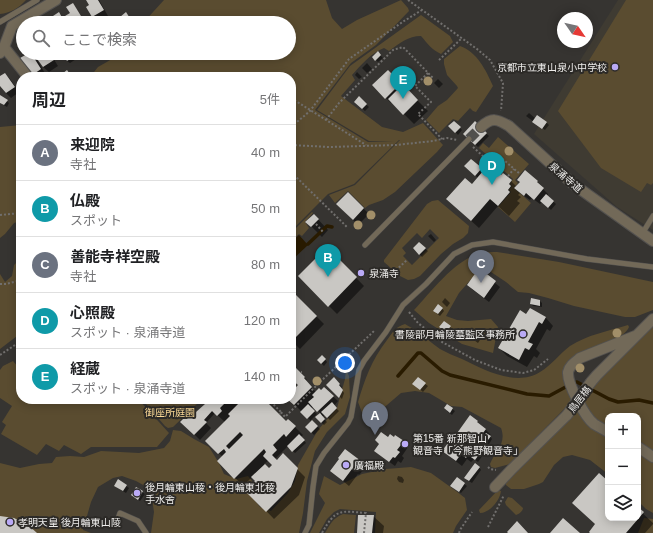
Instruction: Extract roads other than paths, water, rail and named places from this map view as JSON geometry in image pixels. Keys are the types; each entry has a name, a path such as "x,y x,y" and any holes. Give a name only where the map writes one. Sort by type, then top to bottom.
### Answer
{"street":[{"path":"29,16 56,0"},
{"path":"16,24 12,26 2,50 23,72"},
{"name":"泉涌寺道","path":"481,127 489,120 499,120 509,126 573,184 653,241"},
{"name":"鳥居𣘺","path":"495,487 510,470 567,415 597,375 653,319"},
{"path":"605,430 593,423 582,408 573,391 569,371 572,364 580,358 636,336"},
{"path":"641,449 653,457"}],"lane":[{"path":"0,22 37,0"},
{"path":"365,245 467,142"},
{"path":"642,234 653,216"},
{"path":"305,533 309,525 316,466 324,452 348,423 351,417 359,370 403,305 426,284 454,254 472,245 493,242 587,259 653,267"},
{"path":"119,516 120,513 138,521 146,533"}],"waterway":[{"path":"308,244 327,226 332,227"},
{"path":"398,376 418,353 421,353 442,371 450,375 527,394 549,396 577,382 609,399 618,402 639,400 653,403"}],"tunnel":[{"path":"469,139 481,127"}],"place":[{"name":"京都市立東山泉小中学校","path":"615,67"},
{"name":"経蔵","path":"403,99"},
{"name":"心照殿","path":"492,185"},
{"name":"泉涌寺","path":"361,273"},
{"name":"仏殿","path":"328,277"},
{"name":"善能寺祥空殿","path":"481,283"},
{"name":"書陵部月輪陵墓監区事務所","path":"523,334"},
{"name":"来迎院","path":"375,435"},
{"name":"第15番 新那智山 観音寺「今熊野観音寺」","path":"405,444"},
{"name":"廣福殿","path":"346,465"},
{"name":"後月輪東山稜・後月輪東北稜 手水舎","path":"137,493"},
{"name":"孝明天皇 後月輪東山陵","path":"10,522"}],"park label":[{"name":"御座所庭園","path":"170,412"}]}
